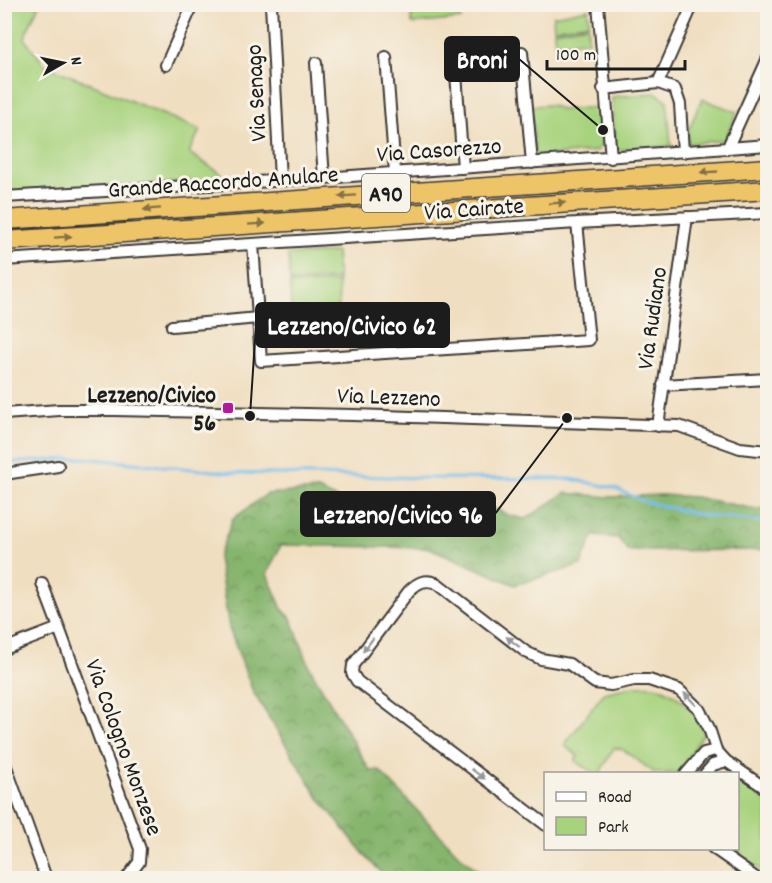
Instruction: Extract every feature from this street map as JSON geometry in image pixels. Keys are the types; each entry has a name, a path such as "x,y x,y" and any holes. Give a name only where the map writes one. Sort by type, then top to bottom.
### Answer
{"highway":[{"name":"Grande Raccordo Anulare","path":"4,220 768,168"},
{"name":"Grande Raccordo Anulare","path":"4,241 768,190"}],"street":[{"path":"166,65 193,4"},
{"name":"Via Senago","path":"271,4 280,180"},
{"path":"598,4 603,88 611,158"},
{"path":"658,83 693,4"},
{"path":"522,52 532,163"},
{"path":"386,57 395,172"},
{"path":"727,149 768,58"},
{"path":"455,60 463,168"},
{"path":"316,63 324,178"},
{"path":"603,88 658,83 671,87 678,94 683,152"},
{"name":"Via Casorezzo","path":"4,197 324,178 768,145"},
{"name":"Via Cairate","path":"4,260 768,213"},
{"name":"Via Rudiano","path":"658,426 687,217"},
{"path":"252,244 261,361 589,340 577,223"},
{"path":"172,326 258,318"},
{"path":"663,385 768,379"},
{"name":"Via Lezzeno","path":"4,414 114,410 658,426 689,428 741,448 768,451"},
{"path":"4,474 58,466"},
{"path":"544,823 353,676 353,664 409,591 420,583 431,581 438,584 526,652 541,659 569,664 593,682 611,684 649,680 680,690 699,709 709,728 716,750 726,761 768,790"},
{"name":"Via Cologno Monzese","path":"42,583 140,847 140,860 127,879"},
{"path":"4,649 58,628"},
{"path":"688,772 704,753 716,750"},
{"path":"4,761 46,879"},
{"path":"707,772 713,765 726,761"},
{"path":"714,850 756,879"}],"green space":[{"path":"5,5 39,5 25,40 45,65 200,130 189,153 231,180 5,192"},
{"path":"410,5 460,5 461,19 412,24"},
{"path":"588,9 589,23 554,29 553,16"},
{"path":"588,25 588,41 555,43 554,31"},
{"path":"656,93 667,100 671,146 616,150 612,97"},
{"path":"702,99 737,112 724,140 688,144 688,131"},
{"path":"551,105 562,110 598,107 602,143 597,151 535,157 531,106"},
{"path":"336,252 338,279 290,282 288,255"},
{"path":"338,282 339,308 291,310 290,284"},
{"path":"318,490 352,506 407,506 454,501 486,505 508,515 526,519 565,493 609,497 662,495 695,497 755,509 767,508 767,550 628,551 618,538 593,536 581,565 515,585 430,548 281,545 267,574 282,609 291,618 310,668 370,771 379,770 459,855 487,878 387,878 367,858 319,798 253,692 229,628 218,557 233,519 267,494"},
{"path":"634,686 654,686 670,692 685,703 697,718 704,733 680,772 654,772 622,749 614,748 601,772 592,772 575,761 578,756 564,745 604,693"},
{"path":"739,782 767,802 767,874 733,850 739,850"}],"waterway":[{"path":"4,463 83,458 233,473 571,479 614,488 646,502 700,515 768,522"}],"place":[{"name":"Broni","path":"603,130"},
{"name":"Lezzeno/Civico 56","path":"228,408"},
{"name":"Lezzeno/Civico 62","path":"250,416"},
{"name":"Lezzeno/Civico 96","path":"567,418"}]}
